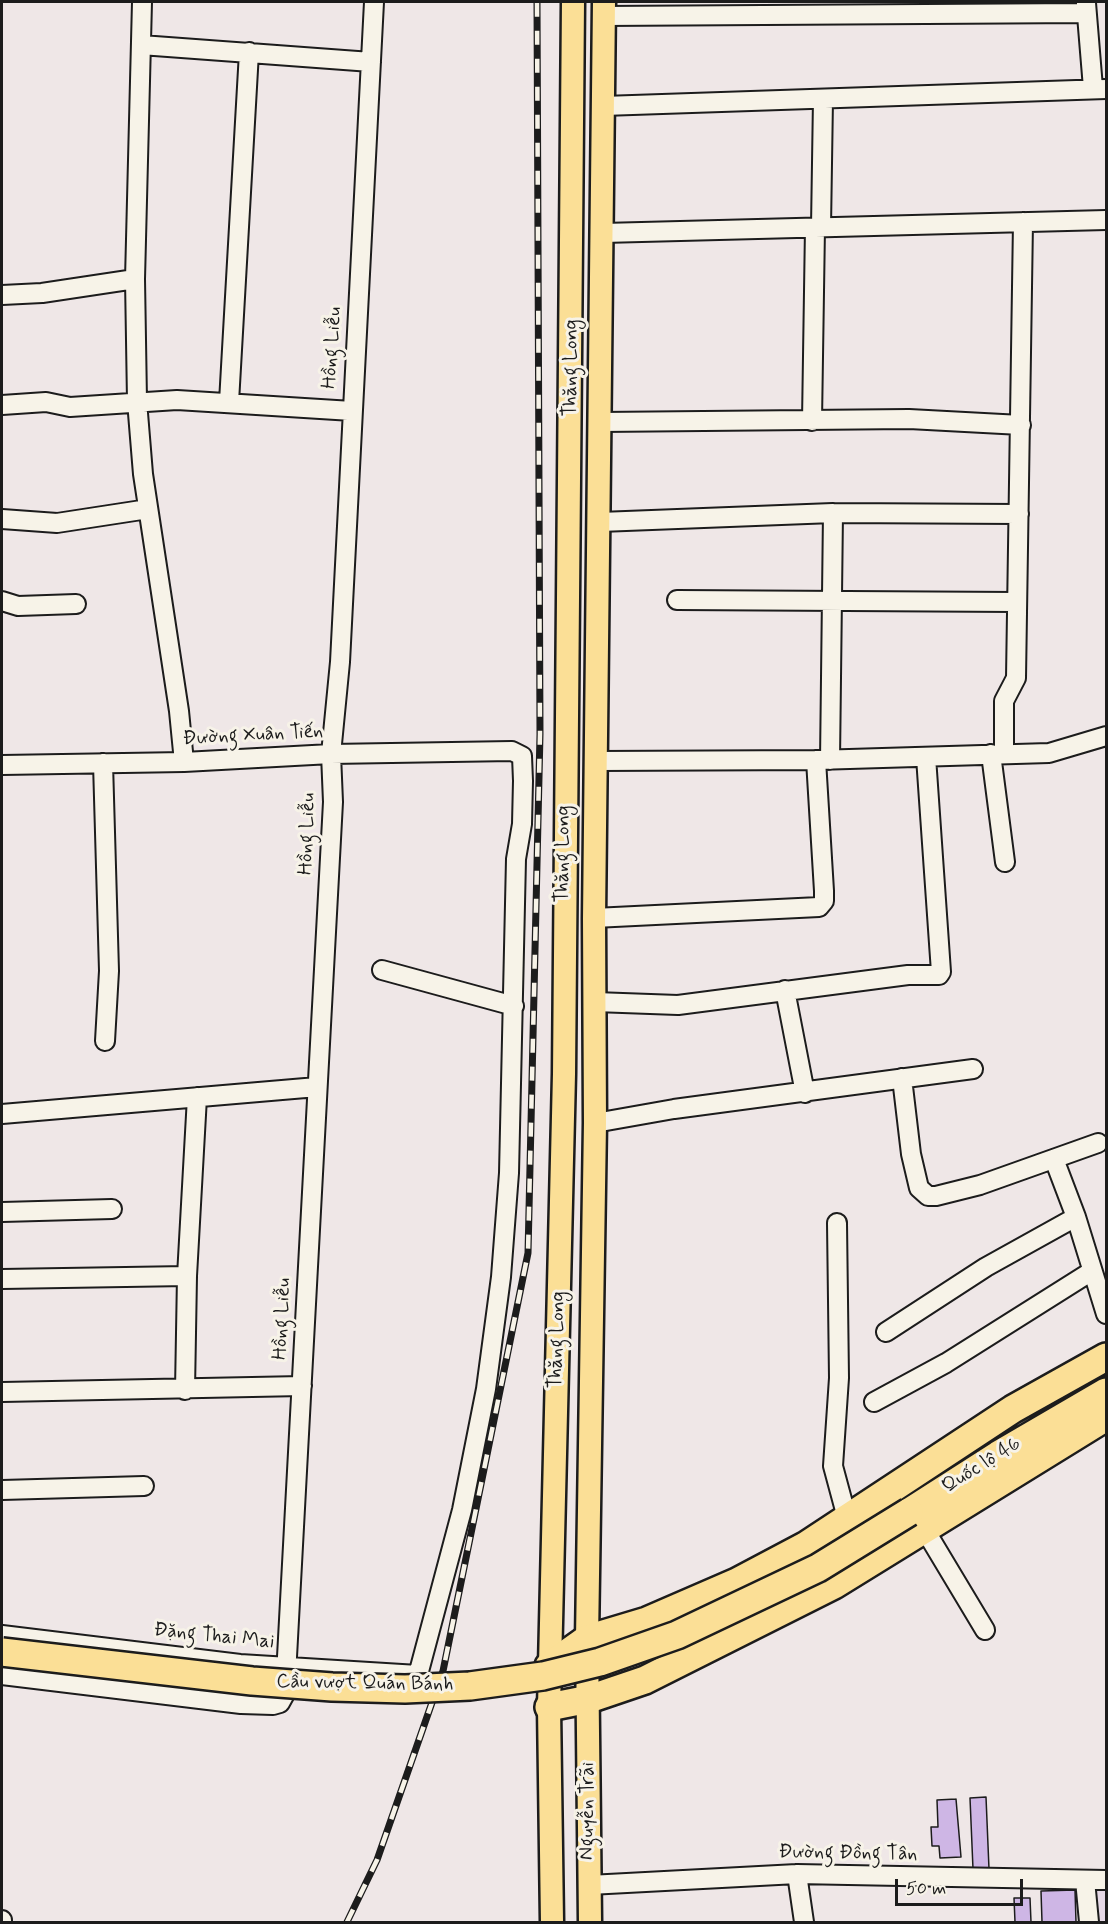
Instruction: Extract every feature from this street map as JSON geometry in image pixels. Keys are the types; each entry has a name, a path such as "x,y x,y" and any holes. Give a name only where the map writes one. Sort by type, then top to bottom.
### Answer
{"highway":[{"path":"549,1666 587,1639 647,1621 737,1582 805,1546 1013,1409 1107,1357"},
{"name":"Quốc lộ 46","path":"917,1521 1055,1420 1107,1385"},
{"name":"Quốc lộ 46","path":"1055,1420 1107,1392"},
{"path":"549,1707 589,1699 645,1680 834,1585 917,1521 1107,1417"},
{"name":"Cầu vượt Quán Bánh","path":"2,1652 252,1681 332,1687 405,1689 471,1686 543,1676 600,1662 677,1635 917,1521"}],"main road":[{"name":"Thăng Long","path":"549,1707 561,1242 573,2"},
{"name":"Thăng Long","path":"589,1699 587,1639 596,1123 594,918 598,761 604,9"},
{"path":"564,919 594,918"},
{"name":"Nguyễn Trãi","path":"589,1699 590,1923"},
{"name":"Nguyễn Trãi","path":"549,1707 552,1923"}],"street":[{"path":"142,2 135,279 137,400 148,509 179,711 183,762"},
{"name":"Hồng Liễu","path":"286,1668 333,802 331,754 339,662 374,2"},
{"path":"603,106 1100,89 1086,7 604,9"},
{"path":"141,45 371,62"},
{"path":"229,402 249,52"},
{"path":"813,421 823,99"},
{"path":"603,233 1107,220"},
{"path":"1005,862 997,754 1004,701 1014,687 1016,678 1023,222"},
{"path":"2,295 42,293 135,279"},
{"path":"2,405 46,402 70,407 137,400 229,402 352,411"},
{"path":"601,422 950,420 1021,425"},
{"path":"2,519 57,523 148,509"},
{"path":"600,522 833,513 1019,514"},
{"path":"594,918 813,909 819,907 824,901 823,760 833,600 833,513"},
{"path":"677,600 1016,602"},
{"path":"2,601 18,606 76,604"},
{"path":"598,761 823,760 1049,753 1107,736"},
{"path":"1074,745 1097,745 1107,749"},
{"name":"Đường Xuân Tiến","path":"2,765 183,762 331,754 518,752 523,760 522,824 516,859 514,1006"},
{"path":"595,1002 678,1005 941,972 926,757"},
{"path":"103,763 109,971 105,1041"},
{"path":"286,1668 418,1675 462,1510 493,1347 507,1214 514,1006 382,970"},
{"path":"785,990 805,1093"},
{"path":"596,1123 674,1108 805,1093 973,1069"},
{"path":"902,1078 911,1154 919,1188 927,1196 936,1196 980,1185 1098,1143"},
{"path":"2,1114 316,1087"},
{"path":"185,1389 187,1276 197,1097"},
{"path":"1054,1159 1076,1217 1107,1314"},
{"path":"2,1212 112,1209"},
{"path":"886,1332 986,1267 1076,1217"},
{"path":"837,1223 838,1378 833,1466 847,1518"},
{"path":"874,1402 946,1363 1092,1271"},
{"path":"2,1279 187,1276"},
{"path":"2,1392 302,1386"},
{"path":"2,1490 144,1486"},
{"path":"917,1521 985,1630"},
{"name":"Đặng Thai Mai","path":"2,1635 286,1668 285,1694 280,1703 273,1705 241,1704 2,1675"},
{"path":"167,1695 171,1656"},
{"path":"797,1874 804,1923"},
{"name":"Đường Đồng Tân","path":"590,1885 797,1874 1107,1880"},
{"path":"1085,1880 1089,1923"}],"shaded area":[{"path":"1085,1880 1106,1880 1106,1922 1090,1922"}],"building":[{"path":"986,1797 989,1869 973,1869 970,1798"},
{"path":"956,1799 961,1857 940,1858 939,1846 932,1846 931,1827 938,1827 937,1800"},
{"path":"1075,1890 1076,1922 1042,1922 1041,1891"},
{"path":"1014,1898 1030,1898 1031,1922 1015,1922"}],"railway":[{"path":"347,1922 377,1860 443,1671 528,1253 540,734 537,2"}]}
